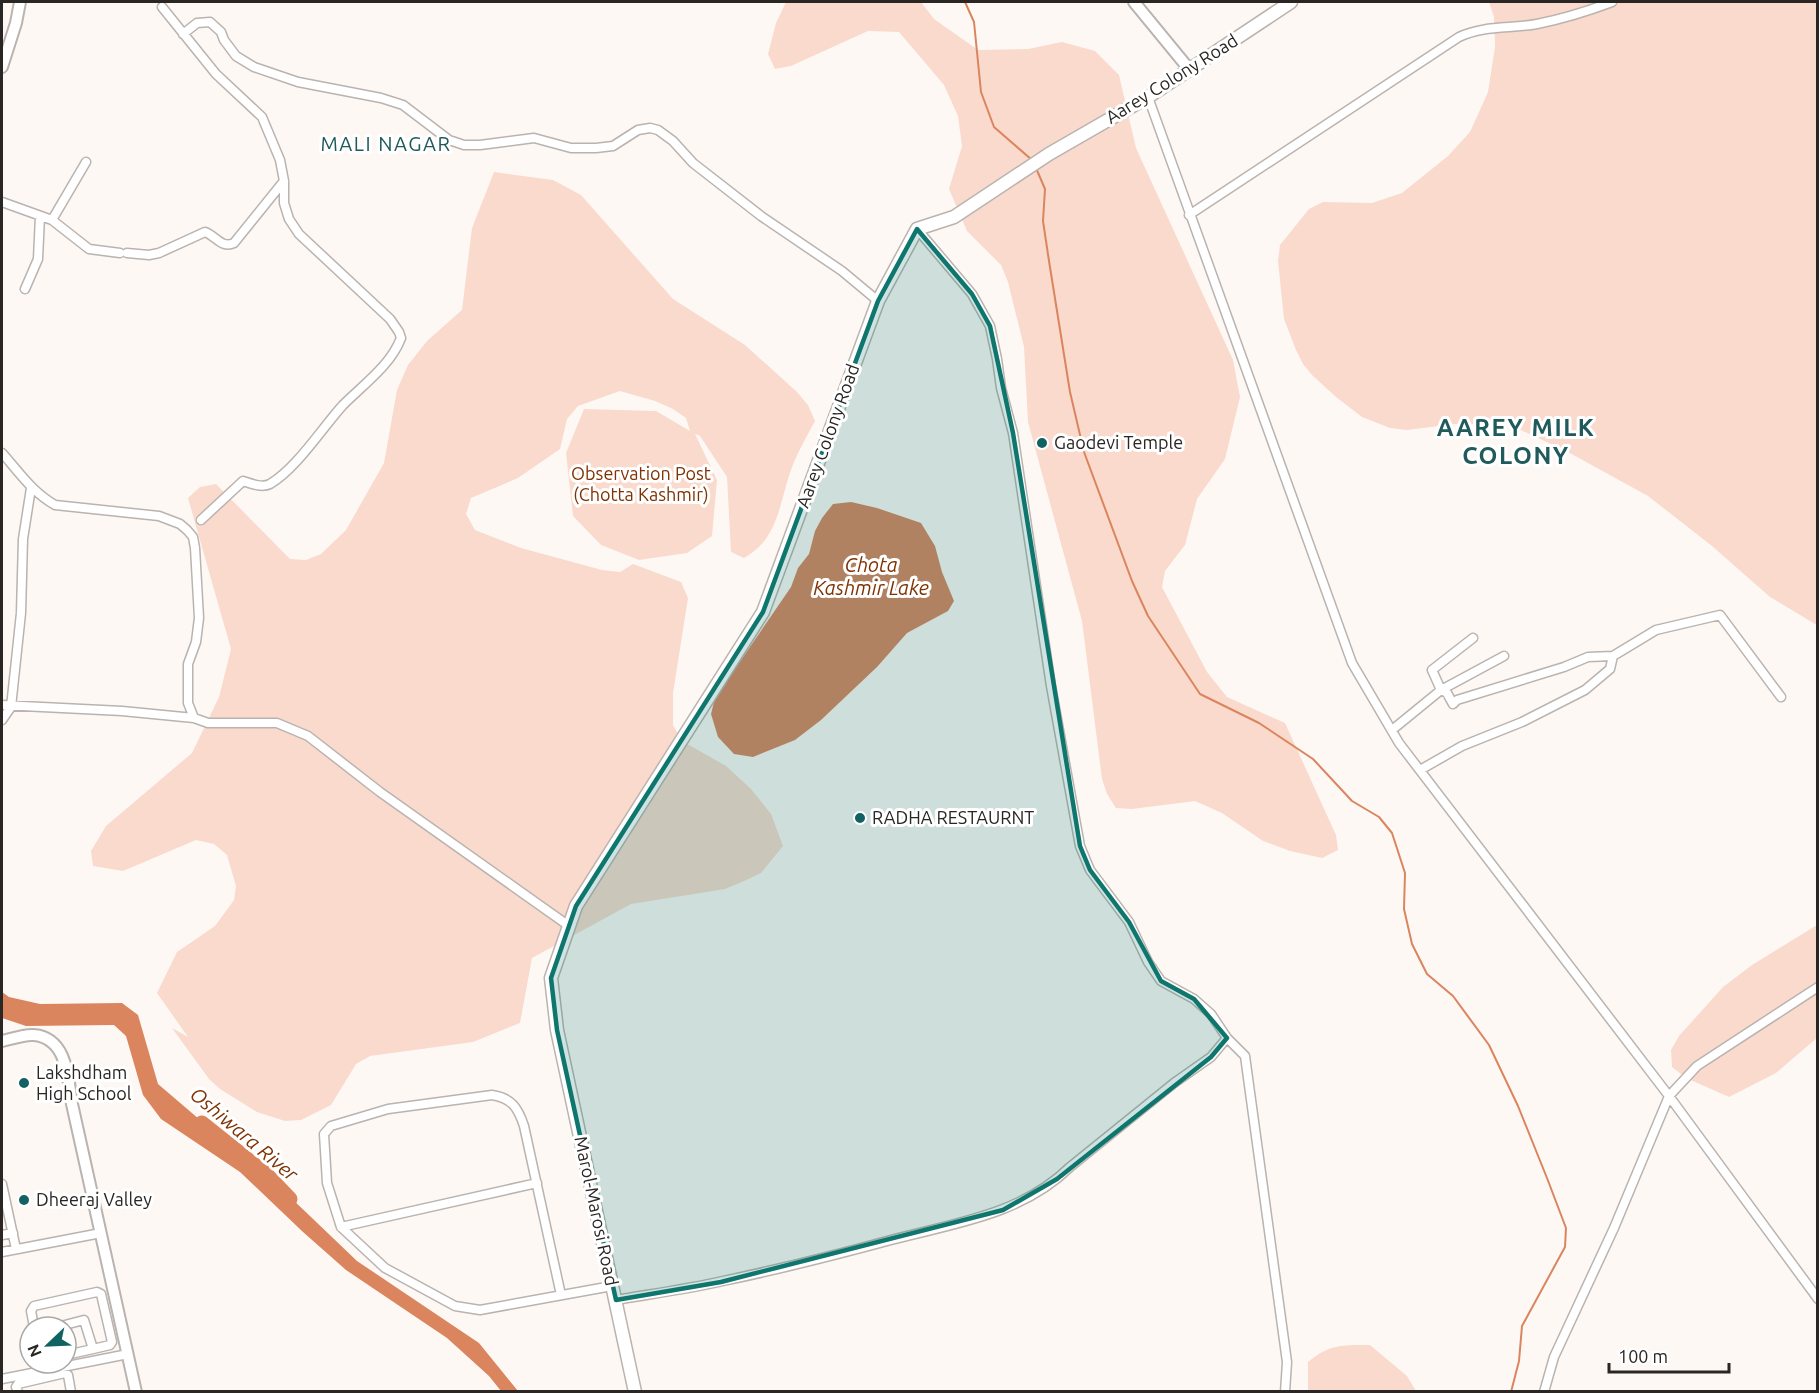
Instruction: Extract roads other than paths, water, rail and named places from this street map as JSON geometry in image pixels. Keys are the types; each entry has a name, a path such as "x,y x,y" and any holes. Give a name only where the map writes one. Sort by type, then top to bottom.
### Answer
{"main road":[{"name":"Aarey Colony Road","path":"558,1030 551,978 576,906 763,612 878,301 917,229 954,217 1049,154 1148,97 1291,2"},
{"name":"Marol-Marosi Road","path":"558,1030 635,1392"}],"street":[{"path":"2,67 20,2"},
{"path":"1134,2 1189,69"},
{"path":"1190,215 1459,37 1476,30 1535,24 1566,17 1612,2"},
{"path":"162,7 216,74 262,117 280,160 284,181 284,203 289,219 299,234 390,319 401,338 390,358 343,406 285,472 268,485 257,486 243,481 201,520"},
{"path":"183,34 197,24 210,22 221,32 236,56 254,67 298,82 381,98 403,105 441,136 464,145 534,138 572,148 596,148 613,146 638,130 650,128 658,130 673,141 693,163 761,216 842,271 878,301"},
{"path":"1148,97 1352,663 1392,730 1420,770 1669,1096 1818,1299"},
{"path":"52,220 86,162"},
{"path":"2,202 52,220 90,249 148,255 159,253 205,232 224,245 234,243 284,181"},
{"path":"25,289 38,259 40,216"},
{"path":"917,229 972,294 990,326 1001,388 1013,433 1051,686 1080,846 1090,870 1129,922 1148,962 1161,981 1194,999 1210,1014 1227,1038 1245,1056 1287,1362 1285,1392"},
{"path":"2,453 40,497 55,505 159,516 180,524 193,537 199,618 196,642 188,664 188,703 194,718"},
{"path":"2,720 11,707 21,613 23,539 31,488"},
{"path":"1473,638 1432,670 1441,690 1447,693 1453,704 1457,700 1564,667 1588,657 1613,656 1656,630 1720,615 1781,697"},
{"path":"1392,730 1441,690 1504,656"},
{"path":"1420,770 1462,746 1522,722 1585,690 1610,669 1613,656"},
{"path":"2,705 122,711 194,718 208,723 277,723 308,736 380,792 569,926"},
{"path":"1544,1392 1554,1357 1614,1228 1669,1096 1697,1066 1818,987"},
{"path":"2,1041 34,1035 47,1039 57,1047 66,1063 72,1104 136,1392"},
{"path":"615,1300 721,1282 786,1267 961,1224 1003,1210 1024,1201 1057,1179 1165,1090 1211,1057 1227,1038"},
{"path":"561,1295 520,1112 504,1097 492,1095 388,1109 331,1126 324,1134 327,1183 341,1227 385,1268 455,1306 480,1310 612,1286"},
{"path":"2,1184 16,1249"},
{"path":"341,1227 537,1184"},
{"path":"2,1235 13,1233"},
{"path":"2,1252 101,1233"},
{"path":"32,1315 34,1306 97,1292 100,1294 112,1342 110,1345 78,1352"},
{"path":"78,1321 84,1320 93,1349"},
{"path":"108,1323 121,1321"},
{"path":"2,1379 128,1354"},
{"path":"18,1392 16,1387 18,1384 65,1373 68,1375 69,1391"}],"water":[{"name":"Chota Kashmir Lake","path":"851,502 921,523 935,546 942,572 954,601 948,611 907,633 877,667 821,720 795,740 753,757 734,754 718,737 711,714 715,698 791,587 798,568 809,554 815,531 822,518 833,504"},
{"path":"2,992 9,997 40,1004 122,1003 138,1015 158,1084 289,1196 357,1261 479,1343 518,1391 501,1391 489,1376 447,1338 346,1270 240,1172 161,1119 143,1095 126,1036 114,1025 26,1026 2,1018"}],"waterway":[{"path":"965,2 974,22 981,92 994,127 1032,160"},
{"path":"1036,168 1045,189 1043,221 1070,392 1084,452 1132,581 1148,616 1200,694 1259,723 1313,759 1352,801 1379,817 1392,833 1405,873 1404,909 1412,944 1427,974 1453,996 1489,1045 1518,1106 1547,1178 1566,1228 1565,1247 1522,1326 1519,1361 1511,1392"},
{"name":"Oshiwara River","path":"202,1123 266,1174 290,1199"}],"place":[{"name":"Gaodevi Temple","path":"1042,443"},
{"name":"RADHA RESTAURNT","path":"860,818"},
{"name":"Lakshdham High School","path":"24,1083"},
{"name":"Dheeraj Valley","path":"24,1200"}],"district":[{"name":"MALI NAGAR","path":"386,144"},
{"name":"AAREY MILK COLONY","path":"1516,442"}],"park label":[{"name":"Observation Post (Chotta Kashmir)","path":"641,484"}]}
